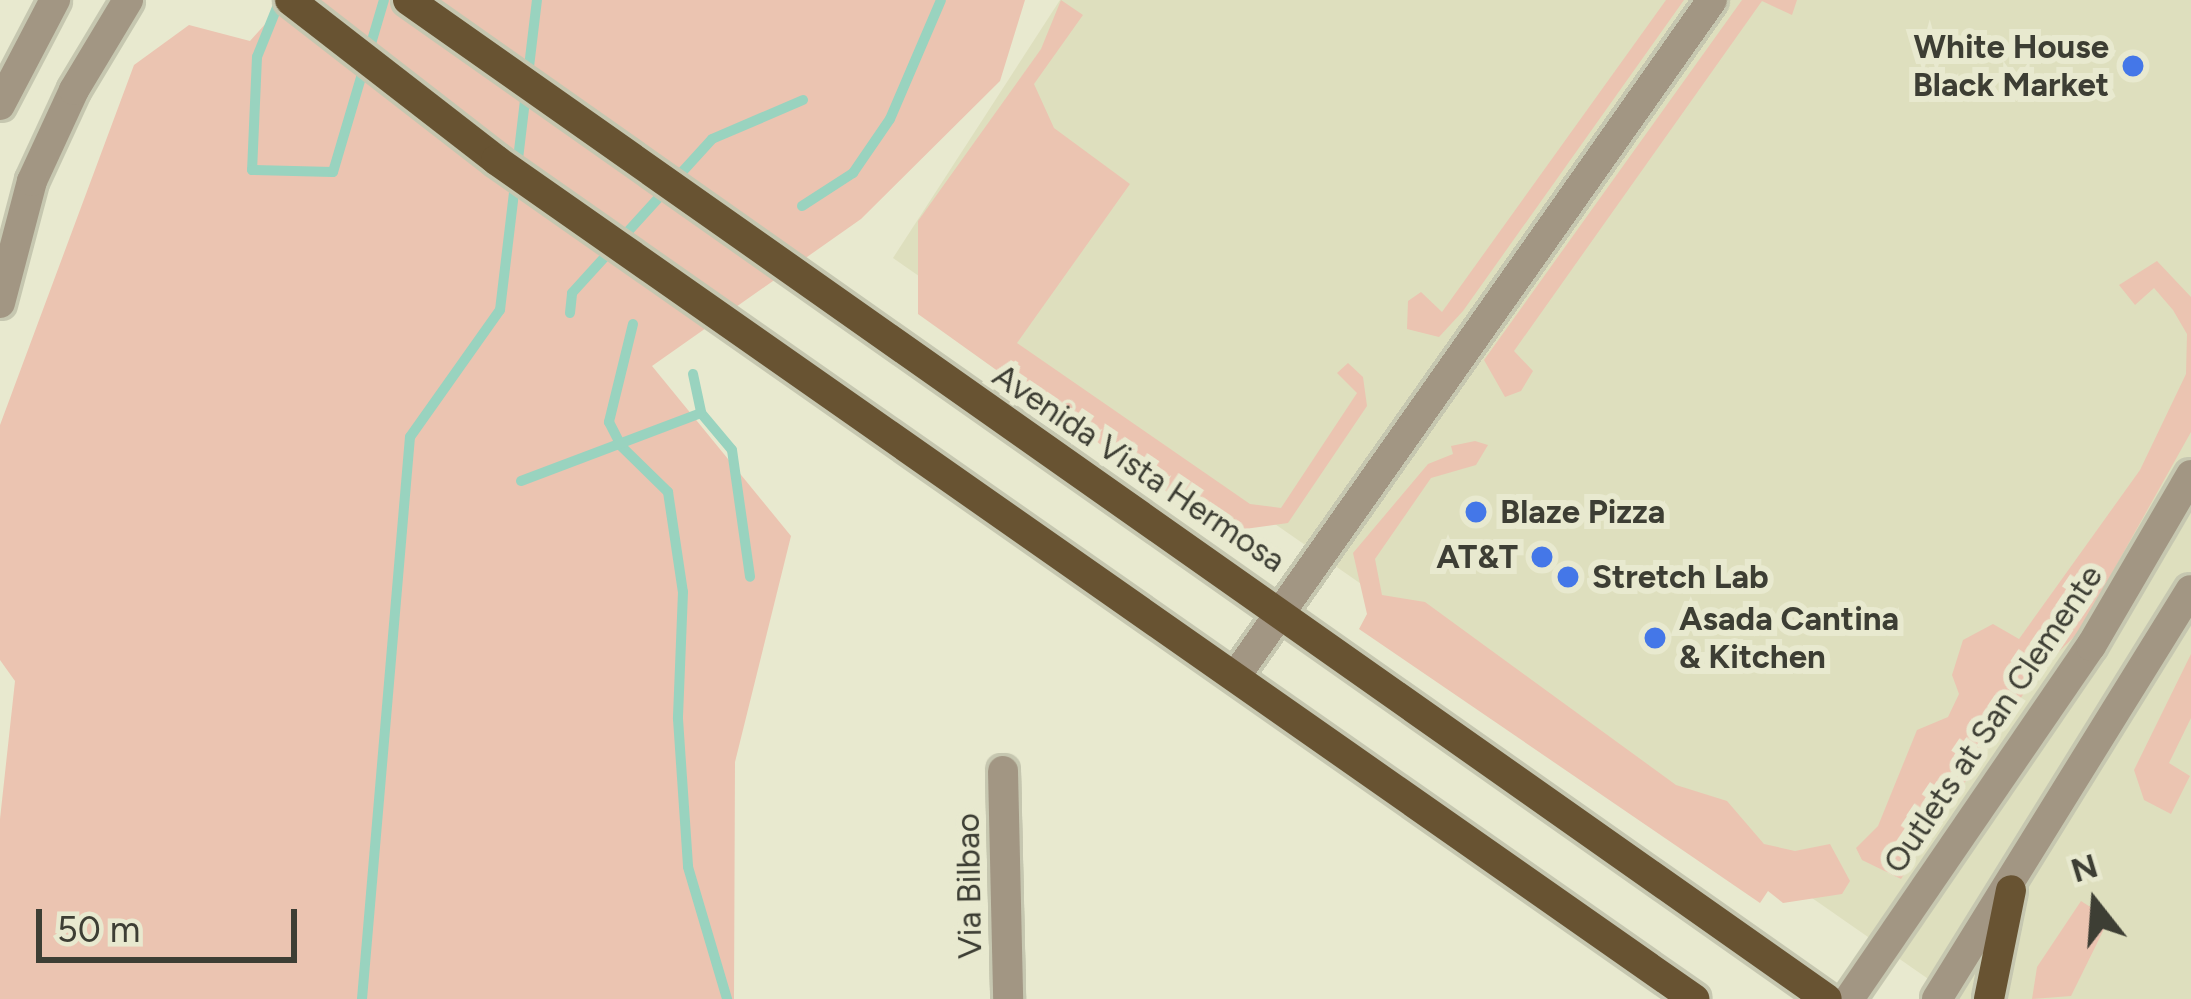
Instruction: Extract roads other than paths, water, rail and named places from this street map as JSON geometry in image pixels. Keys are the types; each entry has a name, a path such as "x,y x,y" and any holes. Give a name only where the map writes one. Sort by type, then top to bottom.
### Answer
{"main road":[{"path":"290,0 496,160 1694,999"},
{"name":"Avenida Vista Hermosa","path":"408,0 806,287 1282,609 1828,999"},
{"path":"1989,999 2012,890"}],"street":[{"path":"0,105 55,0"},
{"path":"1,290 6,237 74,90 128,0"},
{"path":"1235,677 1712,0"},
{"name":"Outlets at San Clemente","path":"1849,999 2091,646 2191,475"},
{"path":"1937,999 2012,890 2191,590"},
{"name":"Via Bilbao","path":"1003,771 1008,999"}],"waterway":[{"path":"280,0 257,57 252,170 333,172 384,0"},
{"path":"362,999 410,437 500,310 537,0"},
{"path":"802,206 853,173 890,119 941,0"},
{"path":"570,313 572,293 712,139 803,100"},
{"path":"633,324 609,422 621,446 668,492 683,592 678,719 688,867 727,999"},
{"path":"693,374 701,413 732,450 750,577"},
{"path":"521,481 701,413"}],"place":[{"name":"White House Black Market","path":"2133,66"},
{"name":"Blaze Pizza","path":"1476,512"},
{"name":"AT&T","path":"1542,557"},
{"name":"Stretch Lab","path":"1568,577"},
{"name":"Asada Cantina & Kitchen","path":"1655,638"}]}
